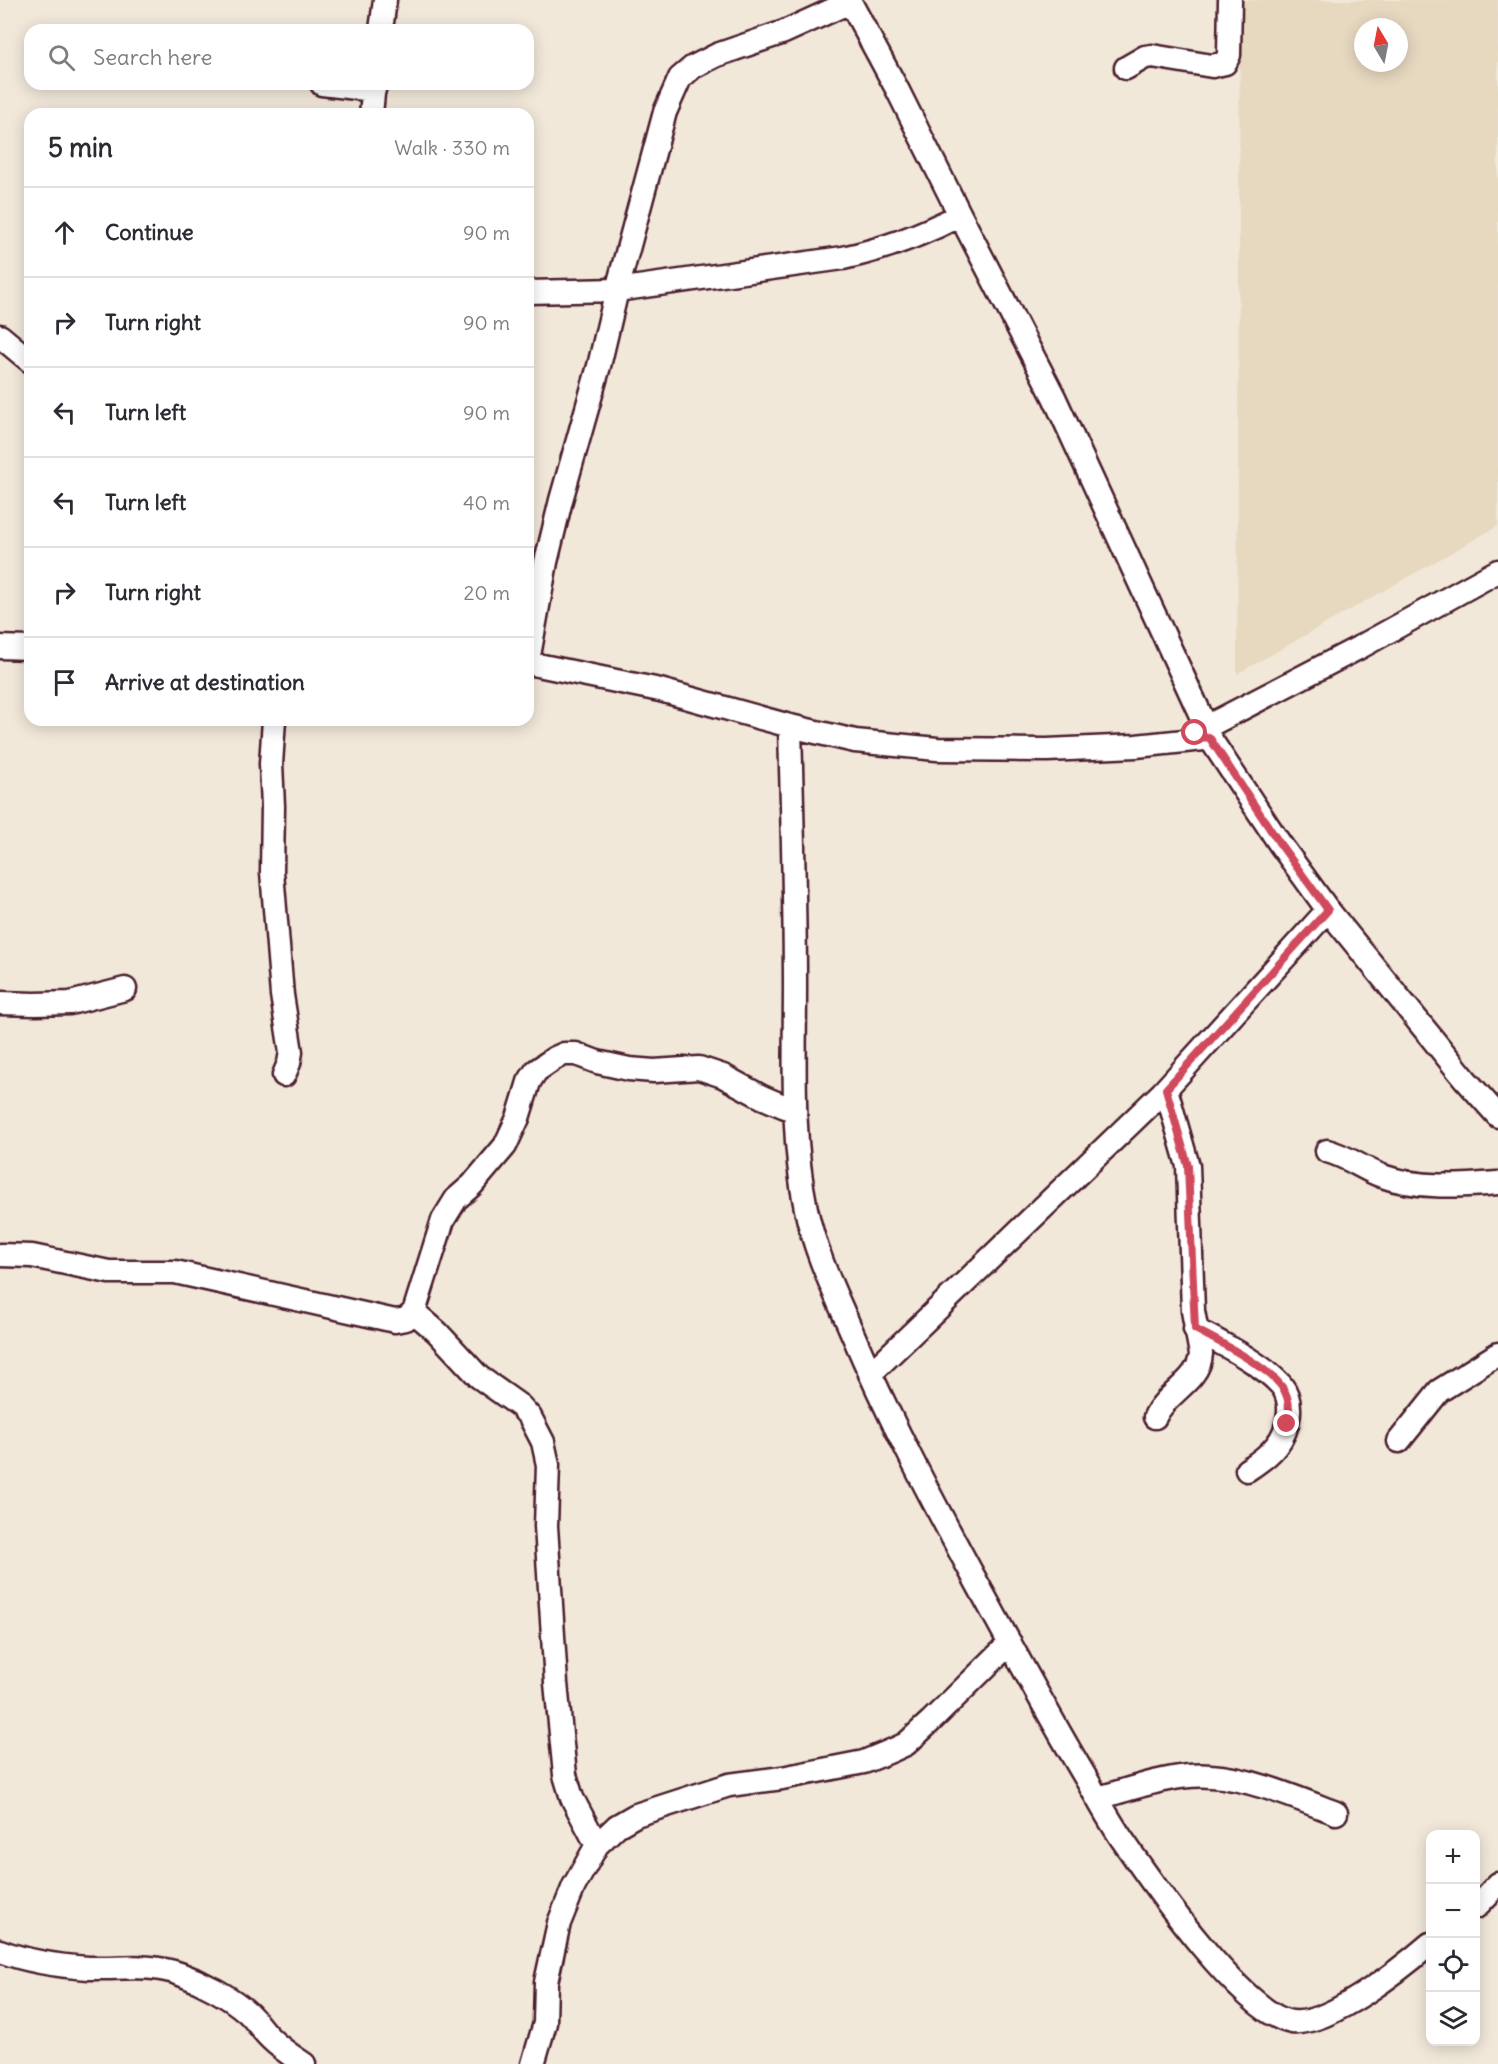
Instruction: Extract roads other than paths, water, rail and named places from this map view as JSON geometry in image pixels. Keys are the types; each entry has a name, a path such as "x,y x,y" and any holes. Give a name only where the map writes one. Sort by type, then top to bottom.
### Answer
{"street":[{"path":"382,24 385,0"},
{"path":"1126,68 1145,57 1152,56 1212,66 1225,63 1229,55 1230,0"},
{"path":"534,629 558,510 599,366 665,112 680,78 693,67 717,55 784,32 849,1 897,89 1054,397 1204,729 1262,818 1328,910 1465,1079 1498,1116"},
{"path":"372,108 374,90"},
{"path":"534,292 617,290 852,256 880,250 914,238 960,215"},
{"path":"0,336 24,356"},
{"path":"534,663 660,690 790,726 855,741 937,749 1047,750 1136,746 1204,729 1498,571"},
{"path":"0,647 24,648"},
{"path":"274,726 271,764 272,872 282,995 291,1052 284,1075"},
{"path":"790,726 795,900 795,1111 806,1210 822,1262 870,1374 930,1496 1059,1734 1122,1839 1180,1921 1246,1995 1270,2014 1291,2022 1321,2017 1368,1990 1426,1948"},
{"path":"870,1374 1166,1089 1328,910"},
{"path":"0,1003 70,1003 125,989"},
{"path":"0,1255 32,1256 109,1272 175,1272 395,1321 406,1319 414,1312 443,1220 456,1199 472,1185 505,1146 518,1118 529,1082 536,1071 555,1058 564,1054 576,1054 597,1062 629,1069 654,1071 699,1068 723,1076 762,1097 795,1111"},
{"path":"1155,1417 1160,1406 1194,1372 1201,1354 1195,1329 1188,1166 1166,1089"},
{"path":"1327,1151 1342,1155 1373,1172 1407,1182 1443,1185 1498,1183"},
{"path":"414,1312 437,1332 479,1377 520,1406 530,1417 543,1442 548,1465 547,1537 556,1683 565,1775 572,1798 597,1845"},
{"path":"1195,1329 1242,1355 1281,1386 1286,1394 1289,1415 1283,1435 1266,1458 1247,1470"},
{"path":"1400,1441 1439,1391 1498,1354"},
{"path":"533,2064 545,2023 546,1982 559,1923 574,1886 597,1845 617,1826 636,1815 729,1785 782,1778 864,1762 906,1744 1010,1643"},
{"path":"1098,1798 1182,1777 1212,1776 1243,1781 1336,1813"},
{"path":"1480,1903 1498,1884"},
{"path":"0,1951 41,1963 91,1968 142,1966 180,1974 238,2004 285,2052 304,2064"}]}
